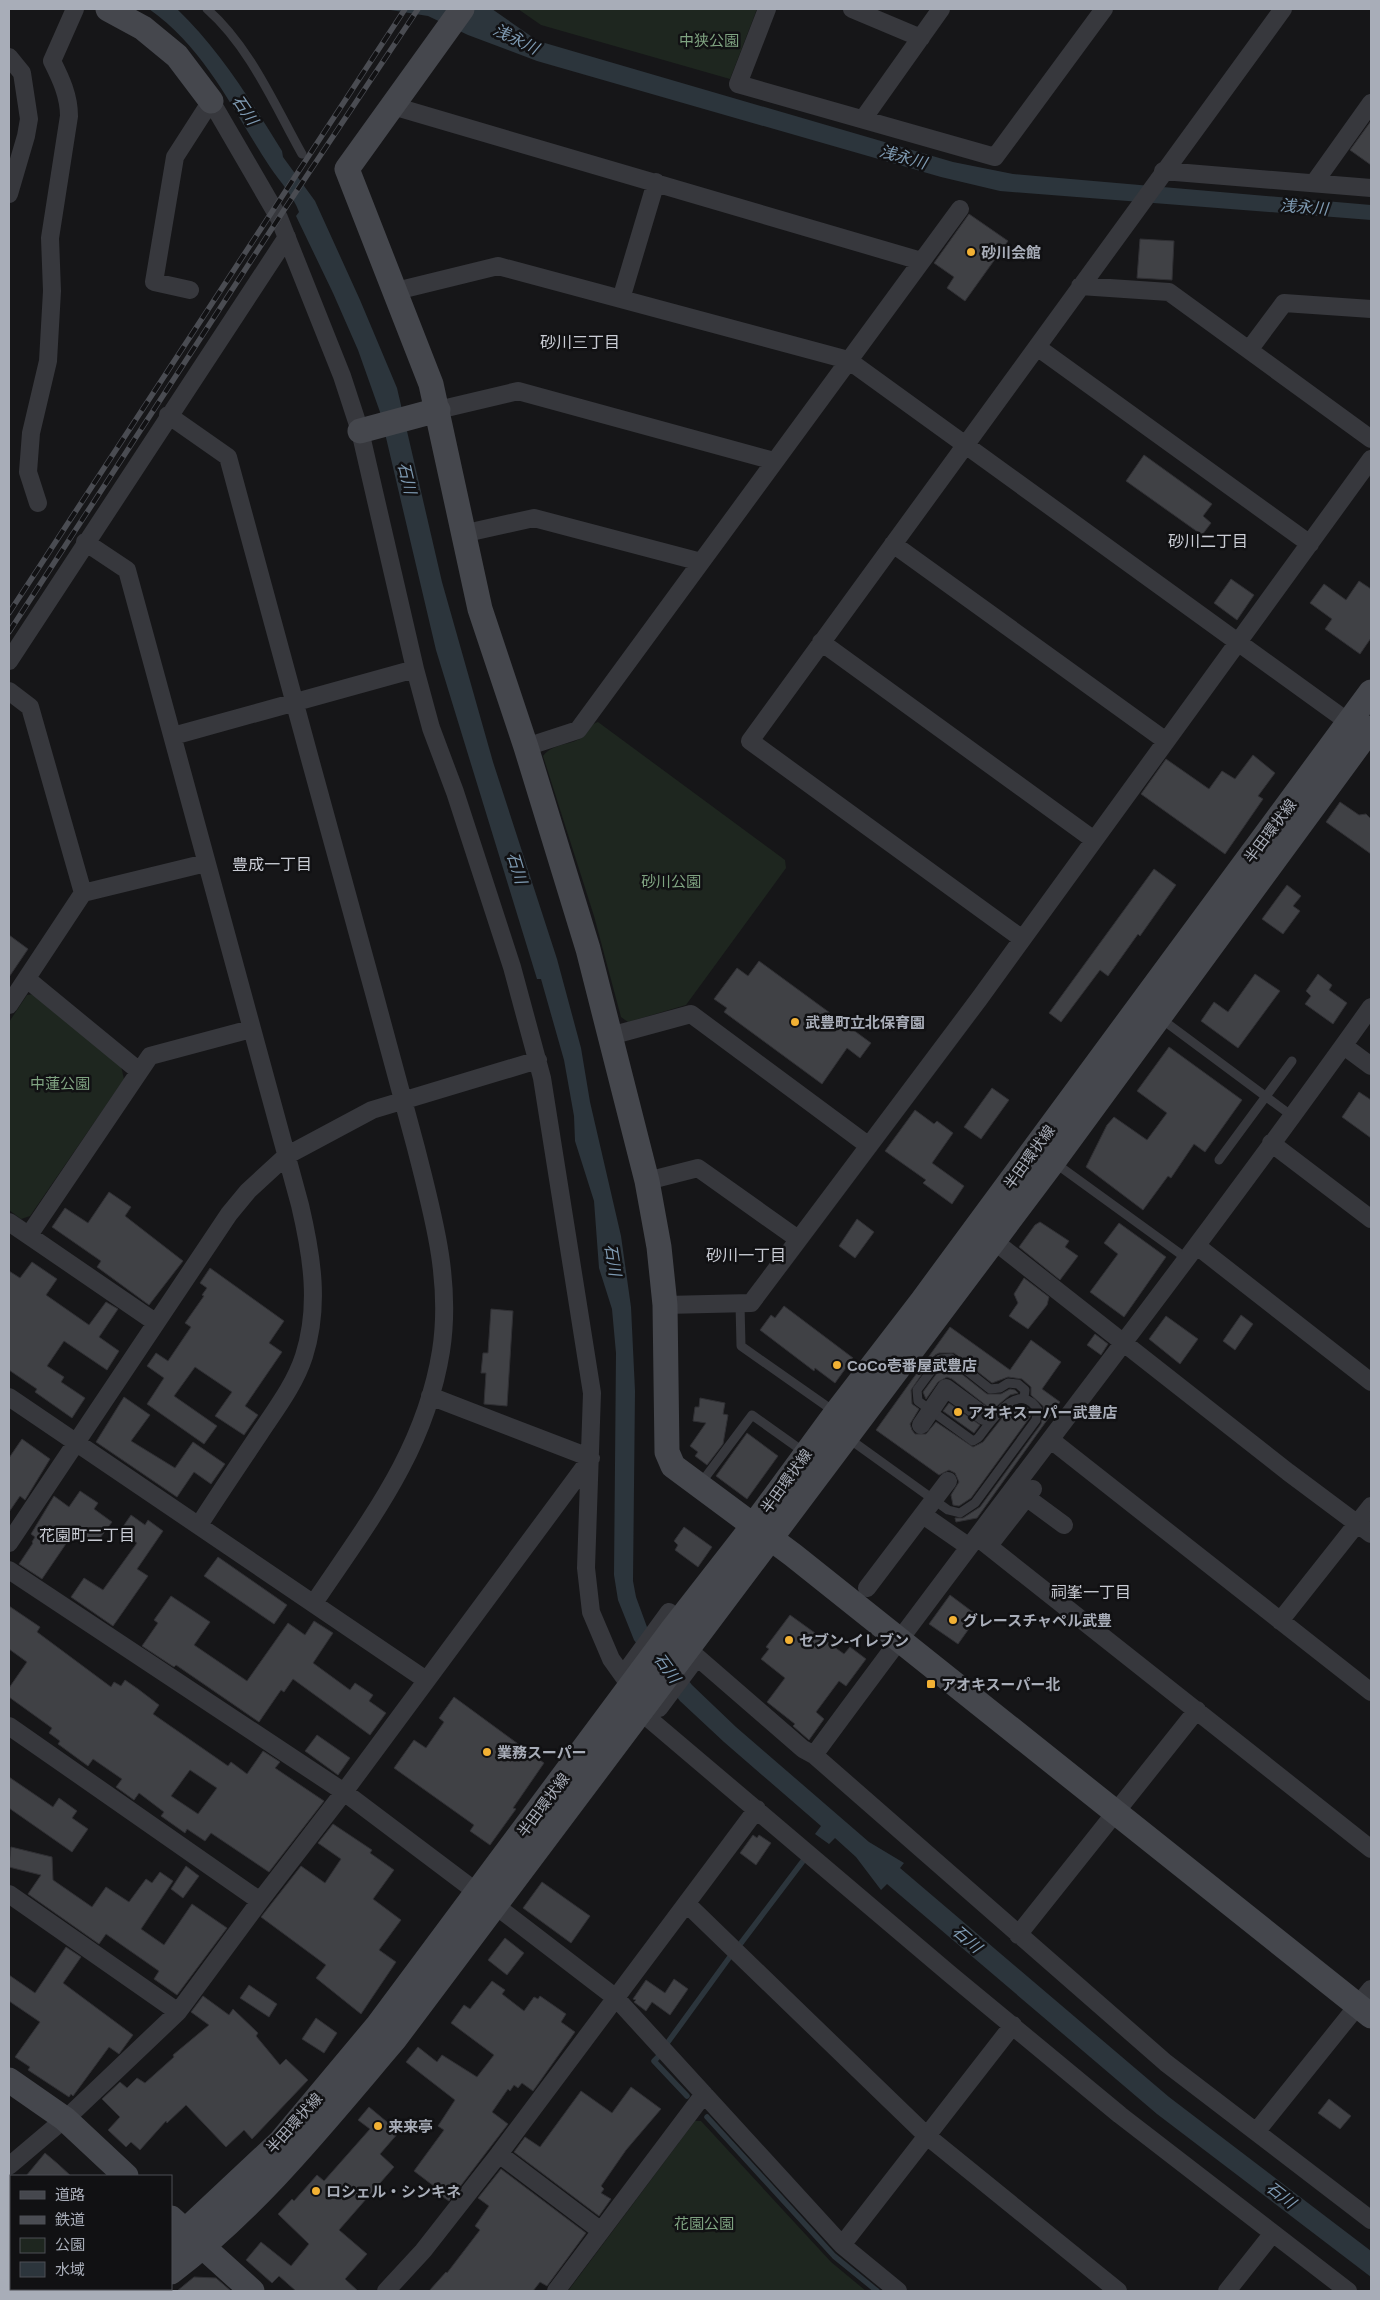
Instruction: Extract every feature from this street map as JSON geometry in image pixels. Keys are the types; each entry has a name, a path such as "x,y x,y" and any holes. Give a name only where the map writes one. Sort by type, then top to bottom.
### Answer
{"main road":[{"path":"108,9 142,28 177,56 211,101"},
{"path":"462,9 347,170 431,384 428,413 462,534 480,609 526,747 588,949 647,1181 659,1247 665,1306 667,1452 673,1466 899,1640 1115,1812 1367,2004"},
{"path":"360,432 428,413"},
{"name":"半田環状線","path":"172,2269 183,2235 281,2140 487,1899 681,1637 762,1533 847,1437 1160,1018 1364,731 1371,692"},
{"name":"半田環状線","path":"762,1533 806,1454 836,1413 1364,731"},
{"path":"9,2080 65,2119 125,2175"},
{"path":"183,2235 252,2291"}],"street":[{"path":"38,503 28,472 31,433 48,361 52,292 50,238 70,104 52,61 75,9"},
{"path":"767,9 738,84 995,157 1104,9"},
{"path":"852,9 921,38"},
{"path":"863,119 942,9"},
{"path":"1022,938 750,741 1163,171 1283,9"},
{"path":"9,57 22,73 29,119 9,194"},
{"path":"190,290 154,282 175,157 211,101 274,208 342,376 360,432 415,669 431,728 455,792 512,967 538,1060 592,1393 586,1568 591,1612 611,1659 641,1692 758,1810 950,1975 1120,2115 1348,2291"},
{"path":"1314,183 1371,103"},
{"path":"393,106 921,261"},
{"path":"1163,171 1371,188"},
{"path":"621,299 656,182"},
{"path":"526,747 578,730 960,209"},
{"path":"9,661 85,542 287,237"},
{"path":"396,291 498,266 848,360 1364,731"},
{"path":"1080,286 1169,292 1371,440"},
{"path":"1249,350 1284,303 1371,310"},
{"path":"1037,347 1310,544"},
{"path":"428,413 518,391 774,461"},
{"path":"168,416 228,456 434,1216 444,1287 440,1352 430,1396 419,1430 391,1488 314,1603"},
{"path":"665,1306 703,1309 751,1303 979,999 1166,741 1240,643 1371,459"},
{"path":"462,534 534,518 701,562"},
{"path":"85,542 127,570 300,1205 311,1258 313,1302 310,1331 303,1358 286,1394 199,1525"},
{"path":"893,544 1166,741"},
{"path":"821,642 1094,840"},
{"path":"173,736 415,669"},
{"path":"9,691 30,707 83,893"},
{"path":"9,1005 83,893 206,863"},
{"path":"27,978 139,1071"},
{"path":"978,1539 1371,1007"},
{"path":"610,1036 691,1014 869,1146"},
{"path":"28,1235 150,1056 251,1029"},
{"path":"1344,1046 1371,1066"},
{"path":"9,1543 229,1214 248,1191 286,1156 372,1110 404,1102 538,1060"},
{"path":"1271,1144 1371,1218"},
{"path":"647,1181 698,1168 798,1239"},
{"path":"9,1222 155,1322"},
{"path":"994,1241 1124,1341 1288,1472 1365,1528"},
{"path":"1191,1252 1371,1382"},
{"path":"925,1418 946,1388 984,1416"},
{"path":"430,1396 591,1458"},
{"path":"9,1397 426,1680"},
{"path":"1051,1440 1371,1692"},
{"path":"9,2166 65,2119 178,2012 344,1792 591,1458"},
{"path":"867,1588 948,1481"},
{"path":"814,1755 899,1640 943,1575 978,1539 1029,1493 1064,1525"},
{"path":"1280,1621 1365,1528 1371,1506"},
{"path":"929,1508 978,1539 1371,1849"},
{"path":"9,1570 344,1792 616,1998 842,2245 898,2291"},
{"path":"641,1692 681,1637 803,1749 814,1755 1166,2063 1371,2220"},
{"path":"1018,1935 1197,1710"},
{"path":"9,1726 260,1901"},
{"path":"386,2291 423,2251 499,2154 758,1810"},
{"path":"9,1894 178,2012"},
{"path":"687,1904 927,2136 1118,2291"},
{"path":"1256,2132 1367,2004"},
{"path":"842,2245 1012,2025"},
{"path":"556,2291 704,2094"},
{"path":"499,2154 601,2231"},
{"path":"1227,2291 1273,2233"}],"lane":[{"path":"207,9 227,28 249,60 302,154"},
{"path":"1160,1018 1292,1116"},
{"path":"1219,1160 1292,1061"},
{"path":"1053,1162 1191,1252"},
{"path":"740,1304 741,1346 836,1413"},
{"path":"847,1437 929,1508 960,1513 975,1503 1036,1420 1038,1410 1034,1403 1024,1398 1006,1403 978,1438 973,1441 925,1418 918,1400 917,1390 940,1359 946,1357 951,1358 990,1389 1000,1388 1008,1383 1018,1384 1025,1390 1024,1398"},
{"path":"699,1486 752,1415 806,1454"}],"green space":[{"name":"中狭公園","path":"518,9 757,9 730,79 541,25"},
{"name":"砂川公園","path":"598,722 785,860 786,868 686,1005 628,1022 621,1017 594,916 543,756 552,748 584,736 593,724"},
{"name":"中蓮公園","path":"34,994 121,1066 124,1079 30,1216 21,1219 9,1210 9,1022 27,995"},
{"name":"花園公園","path":"695,2121 701,2121 831,2262 866,2291 568,2291"}],"water":[{"name":"石川","path":"149,9 177,9 221,58 246,94 282,151 283,157 315,201 397,388 442,582 493,762 557,959 581,1048 590,1102 621,1236 631,1307 635,1391 633,1581 636,1597 647,1627 692,1685 736,1727 869,1842 904,1863 900,1868 1169,2097 1371,2251 1371,2277 1157,2114 887,1884 881,1890 856,1857 835,1838 829,1844 815,1834 821,1826 680,1701 634,1640 618,1600 614,1575 616,1353 612,1309 599,1268 594,1201 575,1141 574,1116 564,1060 541,979 537,979 436,650 380,412 358,350 296,216 299,212 293,200 203,62 169,25"},
{"name":"浅永川","path":"384,9 492,9 538,41 953,162 1013,174 1371,205 1371,220 1000,191 941,177 537,61 468,35 428,16"}],"building":[{"path":"1371,121 1371,165 1350,150"},
{"name":"砂川会館","path":"969,214 1008,241 965,301 947,288 954,277 934,263"},
{"path":"1140,239 1174,241 1172,280 1137,278"},
{"path":"1144,455 1212,504 1203,516 1211,523 1202,535 1126,481"},
{"path":"1231,579 1254,595 1237,620 1214,603"},
{"path":"1359,581 1371,589 1371,638 1360,654 1325,629 1332,619 1310,603 1324,584 1346,600"},
{"path":"1253,755 1275,773 1258,796 1263,799 1225,854 1141,794 1166,759 1209,789 1222,771 1235,779"},
{"path":"1340,802 1359,815 1366,814 1371,819 1371,854 1326,822"},
{"path":"1154,869 1176,885 1140,936 1138,934 1108,976 1100,970 1061,1022 1049,1013"},
{"path":"1287,885 1301,896 1293,906 1300,911 1283,934 1262,919"},
{"path":"9,935 28,949 9,977"},
{"path":"759,961 871,1043 860,1058 847,1048 822,1084 724,1012 727,1008 714,999 737,968 748,976"},
{"path":"1255,974 1280,991 1238,1048 1201,1021 1214,1002 1228,1012"},
{"path":"1318,974 1332,985 1329,990 1347,1003 1333,1024 1305,1004 1311,996 1306,991"},
{"path":"1169,1047 1242,1100 1205,1152 1194,1144 1171,1178 1168,1176 1143,1210 1086,1167 1107,1125 1114,1117 1147,1140 1167,1113 1137,1091"},
{"path":"992,1088 1009,1100 981,1139 964,1127"},
{"path":"1359,1092 1371,1100 1371,1138 1342,1117"},
{"path":"915,1110 934,1124 937,1121 953,1133 932,1163 964,1186 952,1204 923,1183 926,1180 885,1151"},
{"path":"109,1192 131,1207 125,1216 183,1261 149,1305 97,1267 101,1261 52,1227 65,1208 88,1223"},
{"path":"857,1219 874,1232 855,1258 839,1246"},
{"path":"1040,1222 1069,1241 1065,1247 1078,1256 1060,1280 1019,1247 1035,1225"},
{"path":"1119,1223 1166,1257 1124,1317 1090,1292 1118,1254 1104,1243"},
{"path":"32,1262 57,1279 46,1295 89,1325 106,1302 118,1309 99,1337 119,1351 107,1370 64,1341 47,1366 64,1377 61,1382 85,1398 72,1418 35,1392 37,1389 9,1370 9,1271 20,1278"},
{"path":"210,1268 284,1321 269,1343 282,1352 245,1406 258,1415 244,1435 215,1416 232,1392 195,1367 174,1396 217,1426 204,1444 147,1404 164,1378 147,1366 156,1353 168,1361 191,1327 185,1323 204,1296 202,1295 207,1288 200,1283"},
{"path":"1024,1278 1049,1297 1047,1305 1028,1329 1009,1316 1018,1303 1014,1294"},
{"path":"784,1306 853,1358 835,1383 815,1368 814,1371 760,1330 771,1315 775,1318"},
{"path":"491,1309 513,1311 507,1406 484,1404 486,1373 481,1373 483,1353 488,1353"},
{"path":"1241,1315 1253,1324 1235,1350 1223,1341"},
{"path":"1166,1316 1198,1339 1180,1364 1149,1339"},
{"path":"950,1327 1010,1370 1031,1340 1061,1362 1042,1389 1060,1402 977,1518 956,1522 955,1518 963,1518 980,1507 1041,1424 1044,1411 1043,1406 1031,1395 1031,1387 1022,1379 1008,1377 992,1383 954,1353 939,1353 935,1355 911,1390 912,1404 919,1409 910,1424 915,1434 926,1434 936,1422 973,1447 983,1442 1002,1418 1016,1406 1027,1407 1031,1412 1030,1417 971,1498 959,1506 953,1505 951,1495 959,1482 955,1473 949,1470 939,1475 876,1430"},
{"path":"1095,1334 1108,1344 1101,1355 1087,1345"},
{"path":"949,1364 987,1394 1001,1394 1010,1389 1018,1393 1010,1395 992,1410 947,1377 938,1382 926,1399 923,1392 943,1365"},
{"path":"124,1397 150,1415 131,1441 175,1468 193,1442 225,1464 211,1484 194,1472 177,1497 96,1442"},
{"path":"700,1398 725,1403 723,1414 728,1415 723,1444 707,1465 695,1456 698,1452 690,1446 706,1423 693,1421 695,1407 699,1407"},
{"path":"949,1403 980,1425 974,1433 943,1411"},
{"path":"747,1433 778,1456 747,1499 716,1476"},
{"path":"22,1439 50,1459 25,1500 20,1496 9,1512 9,1458"},
{"path":"80,1491 98,1503 94,1509 112,1522 97,1542 93,1539 90,1543 74,1532 42,1579 19,1564 33,1543 35,1537 31,1534 54,1496 69,1507"},
{"path":"131,1515 145,1525 148,1520 163,1531 137,1569 148,1576 113,1626 71,1597 84,1578 103,1590 137,1543 120,1531"},
{"path":"684,1527 712,1547 698,1567 675,1550 678,1545 674,1541"},
{"path":"218,1557 287,1605 274,1624 204,1576"},
{"name":"グレースチャペル武豊","path":"950,1595 978,1616 958,1644 929,1624"},
{"path":"171,1596 210,1622 194,1645 247,1681 288,1623 305,1635 314,1621 333,1633 313,1663 350,1690 355,1683 373,1695 369,1701 386,1713 370,1735 293,1679 284,1692 281,1690 259,1722 176,1665 174,1667 142,1646 158,1623 154,1620"},
{"path":"9,1606 40,1627 37,1632 111,1687 114,1682 121,1686 125,1680 138,1689 159,1705 153,1714 228,1766 231,1762 247,1774 263,1751 280,1762 275,1768 324,1801 269,1872 211,1833 205,1841 187,1829 185,1833 161,1816 164,1812 139,1793 134,1800 116,1787 122,1779 93,1759 88,1766 58,1744 60,1741 49,1733 52,1728 9,1697 9,1688 27,1662 9,1649","holes":["190,1770 217,1788 198,1814 171,1796"]},
{"path":"790,1615 844,1654 850,1647 866,1659 846,1686 839,1681 816,1712 824,1719 809,1740 793,1726 795,1724 767,1702 785,1678 761,1659 769,1649 766,1647"},
{"path":"454,1697 544,1763 513,1808 516,1809 490,1845 470,1831 474,1825 394,1768 414,1740 426,1748 444,1722 439,1718"},
{"path":"317,1735 350,1758 338,1775 305,1751"},
{"path":"9,1777 53,1807 59,1798 77,1811 72,1818 88,1829 72,1852 9,1808"},
{"path":"333,1824 372,1850 370,1853 394,1870 373,1899 401,1920 379,1950 396,1962 361,2014 316,1978 326,1965 261,1917 301,1866 325,1883 341,1859 318,1843"},
{"path":"753,1835 757,1838 759,1835 771,1843 756,1865 740,1853"},
{"path":"11,1847 52,1857 53,1880 92,1907 106,1887 129,1902 146,1879 152,1883 160,1872 173,1881 141,1929 164,1945 192,1904 227,1928 177,1995 154,1979 159,1971 106,1934 99,1944 28,1894 41,1875 9,1867"},
{"path":"186,1866 199,1876 183,1898 171,1889"},
{"path":"542,1882 590,1916 571,1943 523,1908"},
{"path":"505,1938 524,1953 507,1975 488,1960"},
{"path":"66,1947 81,1957 63,1983 133,2035 119,2054 109,2047 73,2096 71,2094 69,2097 28,2070 30,2067 15,2057 40,2022 9,2001 9,1975 35,1993"},
{"path":"674,1979 688,1989 670,2015 652,2002 646,2011 634,2002 636,2000 633,1999 646,1980 665,1993"},
{"path":"492,1981 505,1990 502,1994 524,2011 534,1997 538,1999 540,1996 566,2014 561,2022 575,2032 533,2091 522,2083 518,2088 514,2085 510,2091 508,2089 492,2112 508,2124 449,2201 437,2193 439,2190 414,2171 444,2130 438,2126 455,2100 406,2062 418,2047 437,2062 442,2055 477,2077 494,2055 451,2023 464,2005 470,2009"},
{"path":"249,1985 277,2004 269,2017 240,1998"},
{"path":"203,1996 229,2015 233,2009 258,2033 256,2036 280,2065 286,2059 308,2080 252,2139 244,2130 226,2147 186,2105 167,2123 166,2121 140,2150 131,2142 126,2147 108,2130 120,2117 102,2099 120,2082 127,2088 137,2078 145,2083 174,2057 173,2055 209,2025 191,2012"},
{"path":"316,2018 337,2033 324,2053 302,2039"},
{"path":"631,2087 661,2109 626,2150 601,2186 604,2189 601,2193 611,2199 599,2216 514,2152 525,2137 540,2147 581,2091 612,2113"},
{"path":"1329,2099 1351,2116 1340,2129 1318,2113"},
{"path":"369,2107 399,2132 380,2154 394,2167 339,2230 367,2254 345,2279 358,2291 296,2291 279,2276 272,2283 246,2260 261,2242 291,2266 309,2244 278,2214 292,2199 294,2201 317,2175 324,2181 370,2129 358,2120"},
{"path":"45,2153 70,2175 27,2175"},
{"path":"501,2169 586,2233 547,2286 540,2282 533,2291 429,2291 447,2273 480,2230 475,2226 489,2206 478,2198"},
{"path":"194,2277 216,2278 231,2291 177,2291"}],"waterway":[{"path":"741,1943 803,1861"},
{"path":"668,2042 729,1958"},
{"path":"659,2056 654,2061 687,2096"},
{"path":"707,2117 834,2256 877,2291"}],"railway":[{"path":"9,613 405,9"},
{"path":"9,632 284,210 418,9"}],"place":[{"name":"砂川会館","path":"971,252"},
{"name":"武豊町立北保育園","path":"795,1022"},
{"name":"CoCo壱番屋武豊店","path":"837,1365"},
{"name":"アオキスーパー武豊店","path":"958,1412"},
{"name":"グレースチャペル武豊","path":"953,1620"},
{"name":"セブン-イレブン","path":"789,1640"},
{"name":"アオキスーパー北","path":"931,1684"},
{"name":"業務スーパー","path":"487,1752"},
{"name":"来来亭","path":"378,2126"},
{"name":"ロシェル・シンキネ","path":"316,2191"}],"district":[{"name":"砂川三丁目","path":"580,342"},
{"name":"砂川二丁目","path":"1208,541"},
{"name":"豊成一丁目","path":"272,864"},
{"name":"砂川一丁目","path":"746,1255"},
{"name":"花園町二丁目","path":"87,1535"},
{"name":"祠峯一丁目","path":"1091,1592"}]}
